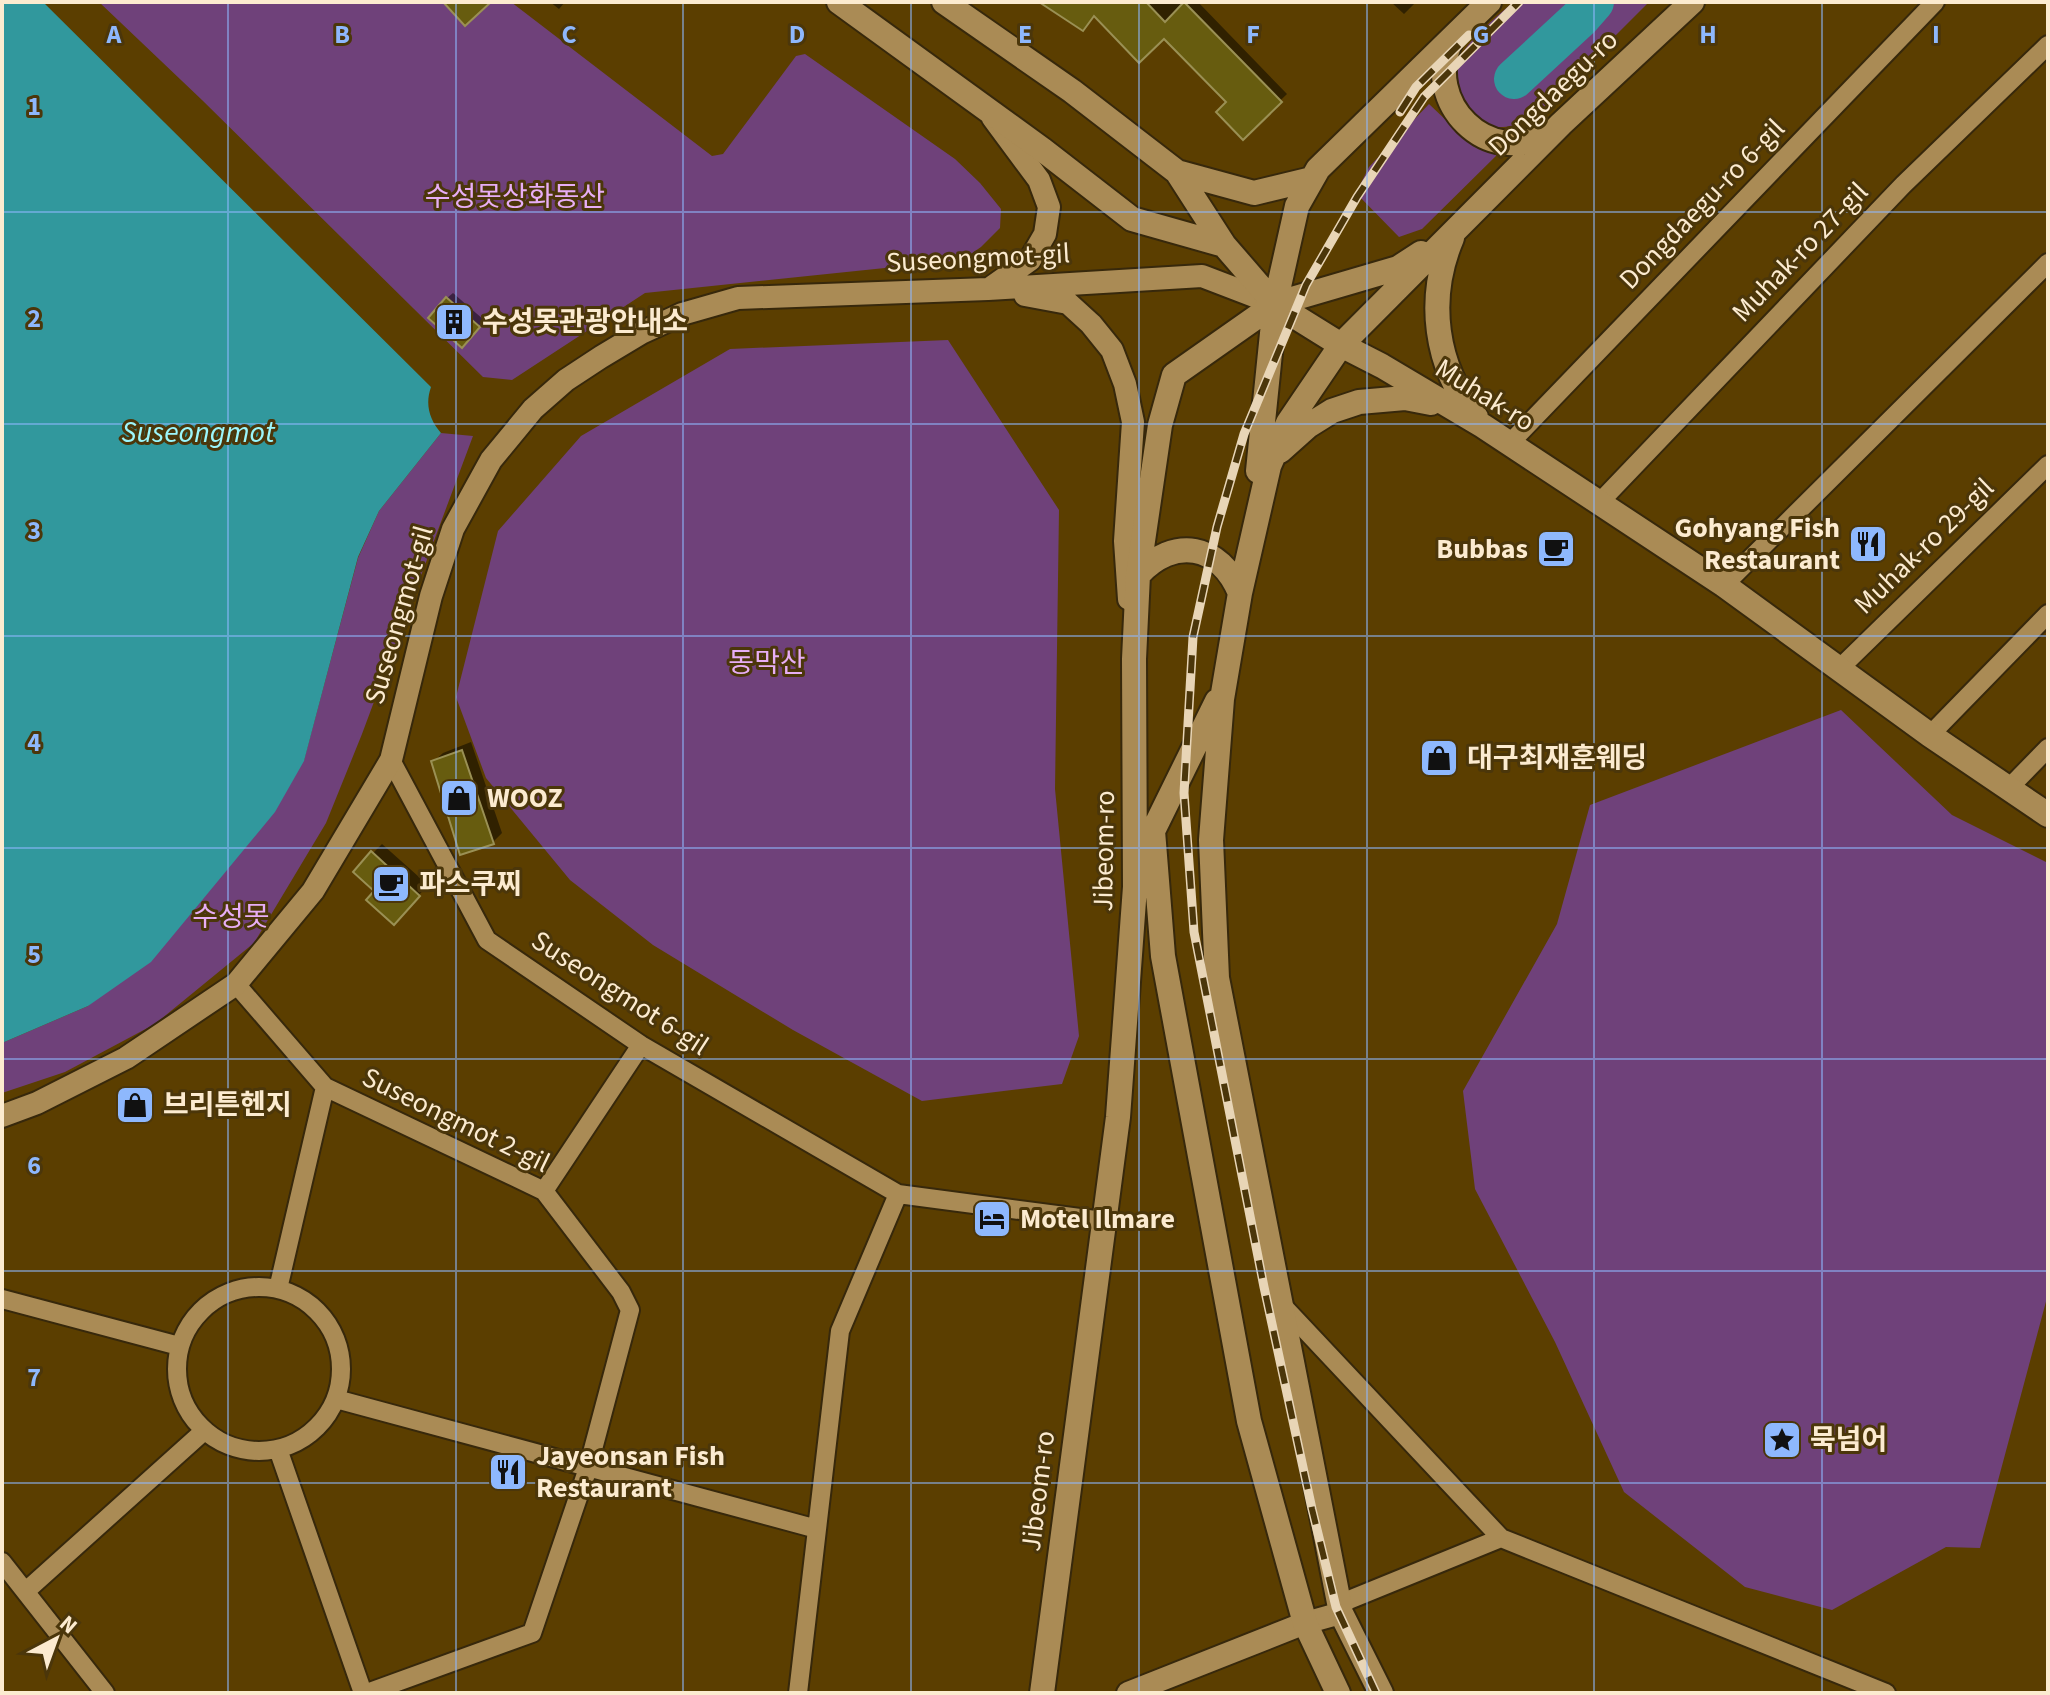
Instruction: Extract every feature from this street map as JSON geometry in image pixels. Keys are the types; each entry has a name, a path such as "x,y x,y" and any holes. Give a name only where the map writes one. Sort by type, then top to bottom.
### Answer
{"main road":[{"path":"839,2 1132,219 1224,245"},
{"name":"Muhak-ro","path":"944,2 1072,91 1177,172 1224,245 1275,304 1483,426 1724,585 1930,735 2048,815"},
{"path":"1251,547 1275,304 1297,206 1318,169 1489,2"},
{"name":"Dongdaegu-ro","path":"1456,228 1561,124 1692,2"},
{"path":"1452,39 1445,57 1444,86 1456,113 1469,127 1486,137 1515,143 1543,136 1561,124"},
{"path":"1177,172 1254,193 1312,179"},
{"path":"1381,1693 1340,1609 1217,978 1211,840 1224,686 1240,593 1269,466 1288,423 1341,345 1456,228"},
{"path":"1456,228 1439,275 1437,323 1451,379 1465,404 1483,426"},
{"name":"Jibeom-ro","path":"1042,1693 1118,1117 1135,887 1134,659 1138,575 1160,425 1174,375 1275,304 1398,268 1456,228"},
{"path":"1269,466 1287,444 1308,426 1332,411 1359,402 1405,398 1450,407"},
{"path":"1138,575 1163,554 1179,550 1195,551 1211,556 1224,565 1240,593"},
{"path":"1224,686 1153,831 1163,956 1249,1421 1305,1623 1338,1693"}],"street":[{"name":"Dongdaegu-ro 6-gil","path":"1509,444 1935,2"},
{"name":"Muhak-ro 27-gil","path":"1599,503 1903,185 2048,45"},
{"path":"986,109 1039,180 1049,207 1045,234 1030,260 988,289"},
{"path":"1724,585 2048,263"},
{"name":"Suseongmot-gil","path":"2,1116 37,1103 126,1058 236,984 313,891 391,760 431,596 453,529 491,460 533,409 566,380 641,333 682,314 738,298 988,289 1202,276 1275,304"},
{"path":"988,289 1068,303 1091,324 1112,350 1125,384 1133,422 1125,541 1134,659"},
{"name":"Muhak-ro 29-gil","path":"1840,668 2048,465"},
{"path":"1930,735 2048,614"},
{"path":"2009,788 2048,748"},
{"name":"Suseongmot 6-gil","path":"391,760 487,940 641,1045 898,1194 1103,1221"},
{"name":"Suseongmot 2-gil","path":"236,984 325,1087 544,1191 621,1292 630,1310 588,1468 532,1633 365,1693 278,1449"},
{"path":"544,1191 641,1045"},
{"name":"Suseongmot 2-gil","path":"278,1289 325,1087"},
{"path":"798,1693 840,1331 898,1194"},
{"path":"250,1287 278,1289 304,1300 324,1319 337,1344 341,1372 336,1399 322,1422 303,1439 278,1449 252,1451 227,1445 204,1431 187,1410 178,1386 179,1346 200,1311 223,1294 250,1287"},
{"path":"2,1299 179,1346"},
{"path":"1280,1304 1501,1538 1886,1693"},
{"path":"336,1399 817,1529"},
{"path":"26,1591 204,1431"},
{"path":"1128,1693 1340,1609 1501,1538"},
{"path":"2,1562 105,1693"}],"green space":[{"name":"수성못상화동산","path":"99,2 511,2 712,156 723,154 796,56 805,54 955,159 1001,209 1000,228 962,260 645,293 512,380 483,377"},
{"path":"1513,2 1649,2 1537,114 1512,126 1494,127 1477,121 1468,112 1456,86 1455,71 1459,58 1472,41"},
{"path":"1429,104 1473,146 1500,152 1422,229 1399,237 1356,193 1369,167"},
{"name":"동막산","path":"948,340 1059,510 1055,789 1079,1036 1062,1084 922,1101 793,1030 653,945 570,880 486,778 456,697 498,531 581,436 730,349"},
{"name":"수성못","path":"441,433 473,436 326,823 254,943 155,1024 65,1072 2,1093 2,1043 88,1006 304,760 358,558 379,511"},
{"path":"1841,710 1952,815 2048,863 2048,1294 1980,1548 1946,1547 1832,1610 1745,1587 1624,1492 1555,1342 1475,1189 1463,1091 1557,924 1590,805"}],"water":[{"name":"Suseongmot","path":"2,2 43,2 431,387 429,411 441,433 379,511 358,557 304,761 275,812 151,962 88,1006 2,1043"}],"building":[{"path":"443,2 491,2 465,26"},
{"path":"1039,2 1146,2 1165,22 1184,2 1282,102 1243,140 1216,112 1226,102 1164,39 1139,63 1094,16 1083,31"},
{"name":"수성못관광안내소","path":"446,297 480,327 462,348 428,318"},
{"path":"462,750 494,844 460,855 431,761"},
{"path":"371,851 420,896 394,925 366,900 374,891 353,872"}],"waterway":[{"path":"1514,79 1594,2"}],"railway":[{"path":"1376,1693 1336,1607 1312,1509 1264,1287 1194,932 1184,793 1193,637 1217,527 1244,434 1306,285 1357,197 1424,97 1519,2"},
{"path":"1400,112 1416,87 1469,35"}],"place":[{"name":"수성못관광안내소","path":"454,322"},
{"name":"Gohyang Fish Restaurant","path":"1868,544"},
{"name":"Bubbas","path":"1556,549"},
{"name":"대구최재훈웨딩","path":"1439,758"},
{"name":"WOOZ","path":"459,798"},
{"name":"파스쿠찌","path":"391,884"},
{"name":"브리튼헨지","path":"135,1105"},
{"name":"Motel Ilmare","path":"992,1219"},
{"name":"묵넘어","path":"1782,1440"},
{"name":"Jayeonsan Fish Restaurant","path":"508,1472"}]}
